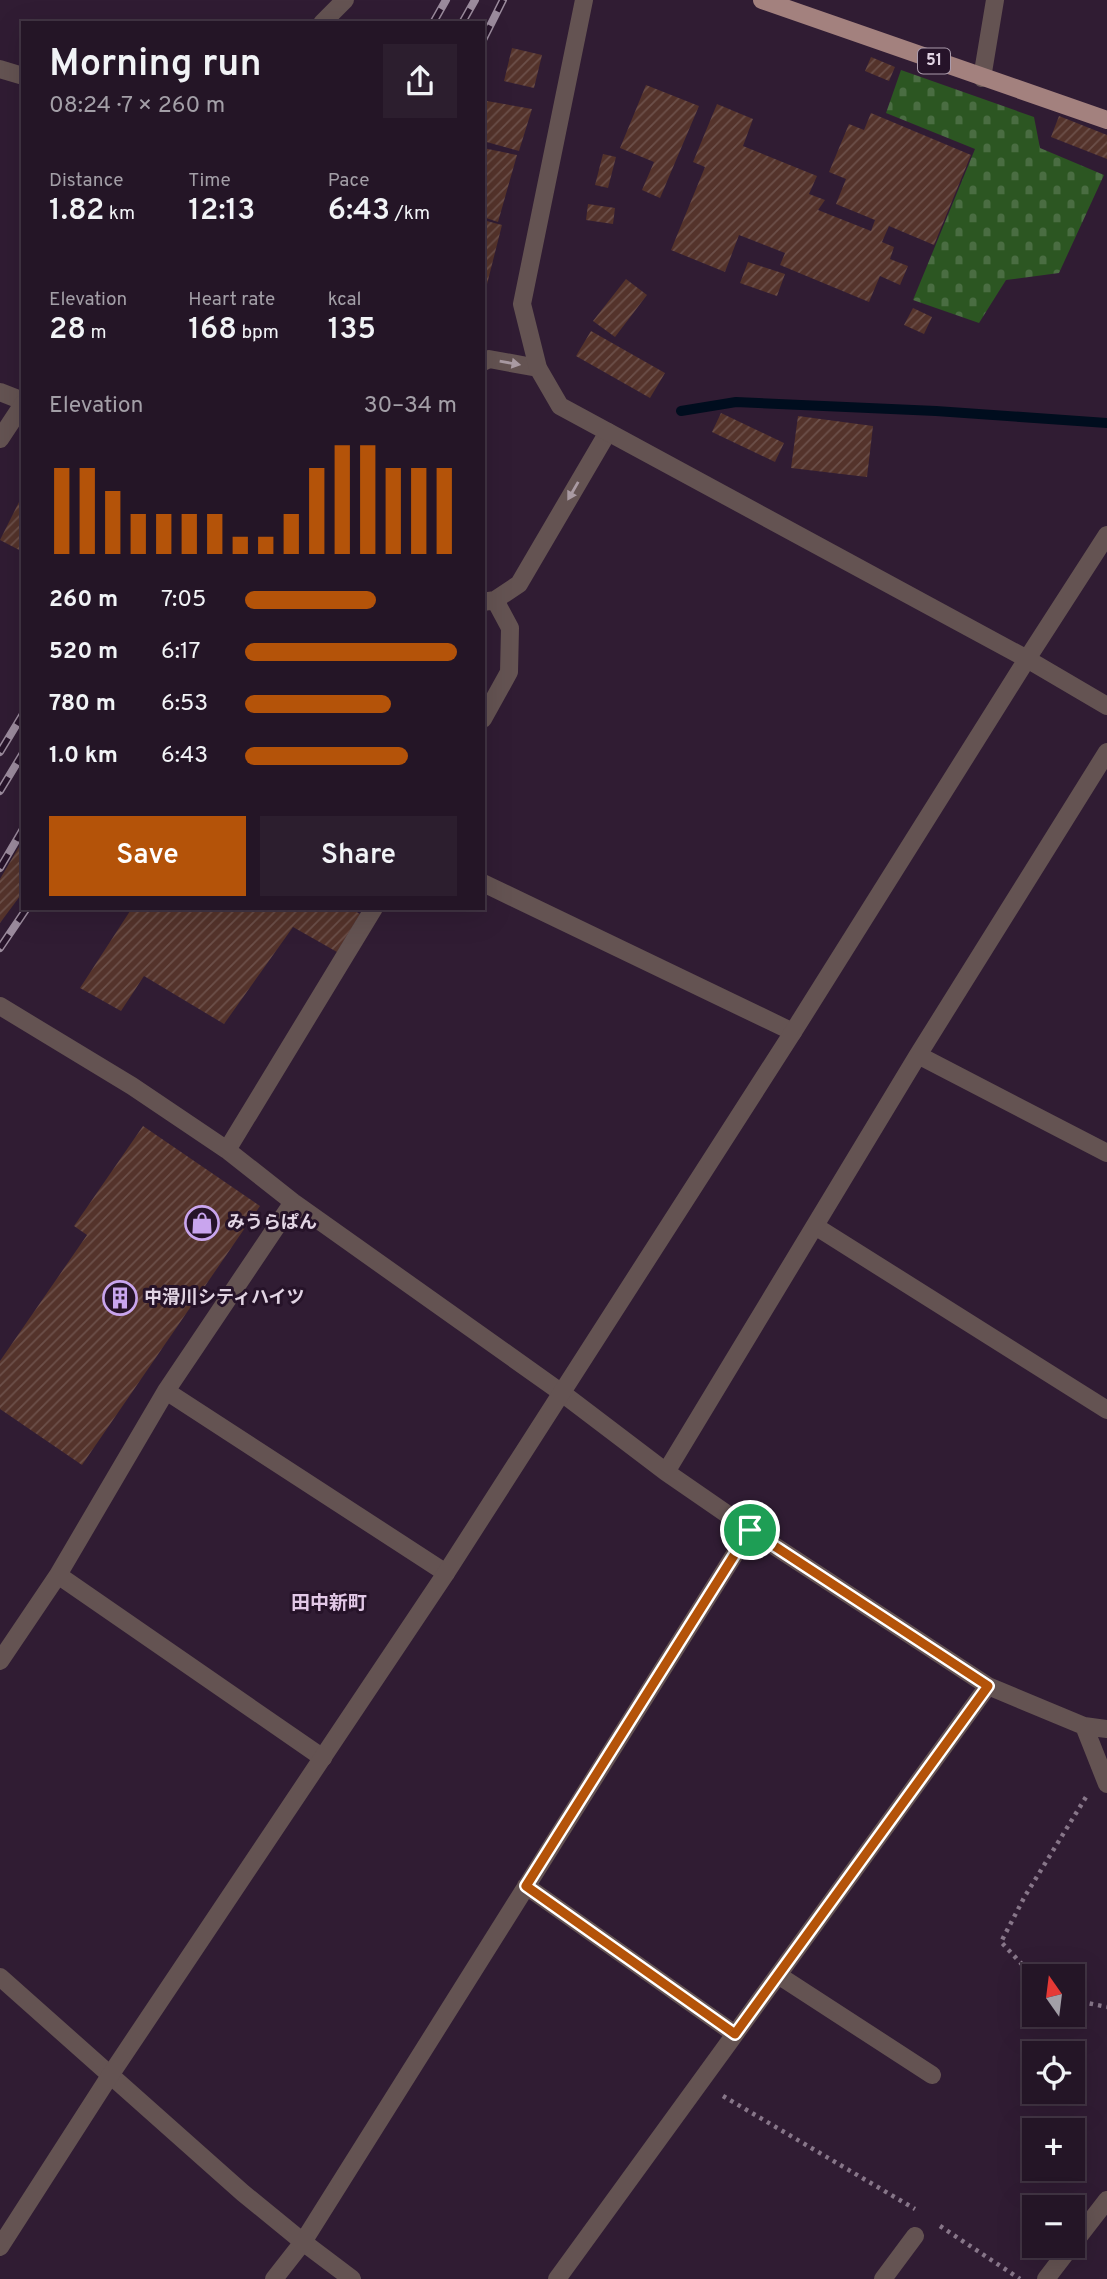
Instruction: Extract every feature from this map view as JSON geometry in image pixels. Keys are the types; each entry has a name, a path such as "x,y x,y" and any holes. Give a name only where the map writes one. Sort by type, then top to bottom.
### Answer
{"main road":[{"name":"51","path":"762,0 1107,120"}],"street":[{"path":"324,21 345,0"},
{"path":"584,0 522,304 538,368 560,406 1027,659 1107,706"},
{"path":"982,78 995,0"},
{"path":"0,69 21,75"},
{"path":"485,361 489,359 538,368"},
{"path":"0,392 21,402"},
{"path":"0,439 21,406"},
{"path":"485,715 509,672 510,628 489,601 519,584 608,432"},
{"path":"0,2247 111,2074 446,1573 1107,536"},
{"path":"666,1472 918,1055 1107,752"},
{"path":"485,884 793,1032"},
{"path":"227,1150 373,910"},
{"path":"0,1006 132,1086 227,1150 293,1202 562,1393 666,1472 988,1686 1084,1726 1107,1729"},
{"path":"918,1055 1107,1153"},
{"path":"0,1661 58,1575 166,1391 293,1202"},
{"path":"815,1226 1107,1410"},
{"path":"166,1391 446,1573"},
{"path":"274,2279 303,2242 750,1530"},
{"path":"58,1575 323,1758"},
{"path":"557,2279 988,1686"},
{"path":"1084,1726 1104,1778"},
{"path":"526,1886 735,2034"},
{"path":"778,1975 932,2075"},
{"path":"0,1977 243,2193 352,2279"},
{"path":"1085,2228 1107,2200"},
{"path":"883,2279 915,2236"},
{"path":"1046,2279 1062,2258"}],"path":[{"path":"1022,1964 1001,1942 1025,1896 1104,1778"},
{"path":"1085,2002 1107,2007"},
{"path":"700,2082 919,2212"},
{"path":"930,2219 1021,2279"}],"green space":[{"path":"901,70 1034,117 1040,148 1104,175 1059,273 1006,280 979,323 913,300 975,149 886,113"}],"building":[{"path":"512,48 542,55 534,88 504,81"},
{"path":"871,57 895,67 889,81 865,71"},
{"path":"646,85 699,106 660,198 642,190 654,162 620,148"},
{"path":"487,101 532,109 519,151 485,142"},
{"path":"717,104 753,119 743,146 817,176 809,194 825,200 818,210 871,231 875,220 836,204 846,179 829,172 849,124 864,130 871,113 971,155 934,245 889,226 882,242 894,247 890,259 908,266 900,285 880,276 869,302 780,265 785,253 739,235 725,272 671,250 705,167 693,162"},
{"path":"1059,116 1107,135 1107,159 1051,137"},
{"path":"485,148 517,155 498,222 485,218"},
{"path":"603,154 616,157 608,188 595,185"},
{"path":"588,204 615,208 613,224 586,220"},
{"path":"485,221 502,225 485,292"},
{"path":"748,262 785,274 777,296 740,283"},
{"path":"626,279 647,295 615,337 593,321"},
{"path":"913,308 932,317 924,334 904,325"},
{"path":"591,331 665,373 650,398 576,356"},
{"path":"721,413 784,443 775,462 712,432"},
{"path":"798,416 873,426 867,477 791,468"},
{"path":"21,498 21,551 0,540"},
{"path":"21,843 21,895 0,923 0,879"},
{"path":"131,910 353,910 360,914 337,952 293,927 224,1024 144,976 121,1011 80,988"},
{"name":"中滑川シティハイツ","path":"143,1126 260,1206 82,1465 0,1409 0,1361 87,1235 74,1226"}],"waterway":[{"path":"681,411 736,402 936,411 1107,423"}],"railway":[{"path":"434,21 446,0"},
{"path":"463,21 475,0"},
{"path":"485,36 503,0"},
{"path":"0,752 21,717"},
{"path":"0,791 21,756"},
{"path":"0,868 21,832"},
{"path":"0,948 26,910"}],"place":[{"name":"みうらぱん","path":"202,1223"},
{"name":"中滑川シティハイツ","path":"120,1298"}],"district":[{"name":"田中新町","path":"329,1604"}],"route":[{"path":"750,1530 988,1686 735,2034 526,1886 750,1530"}]}
